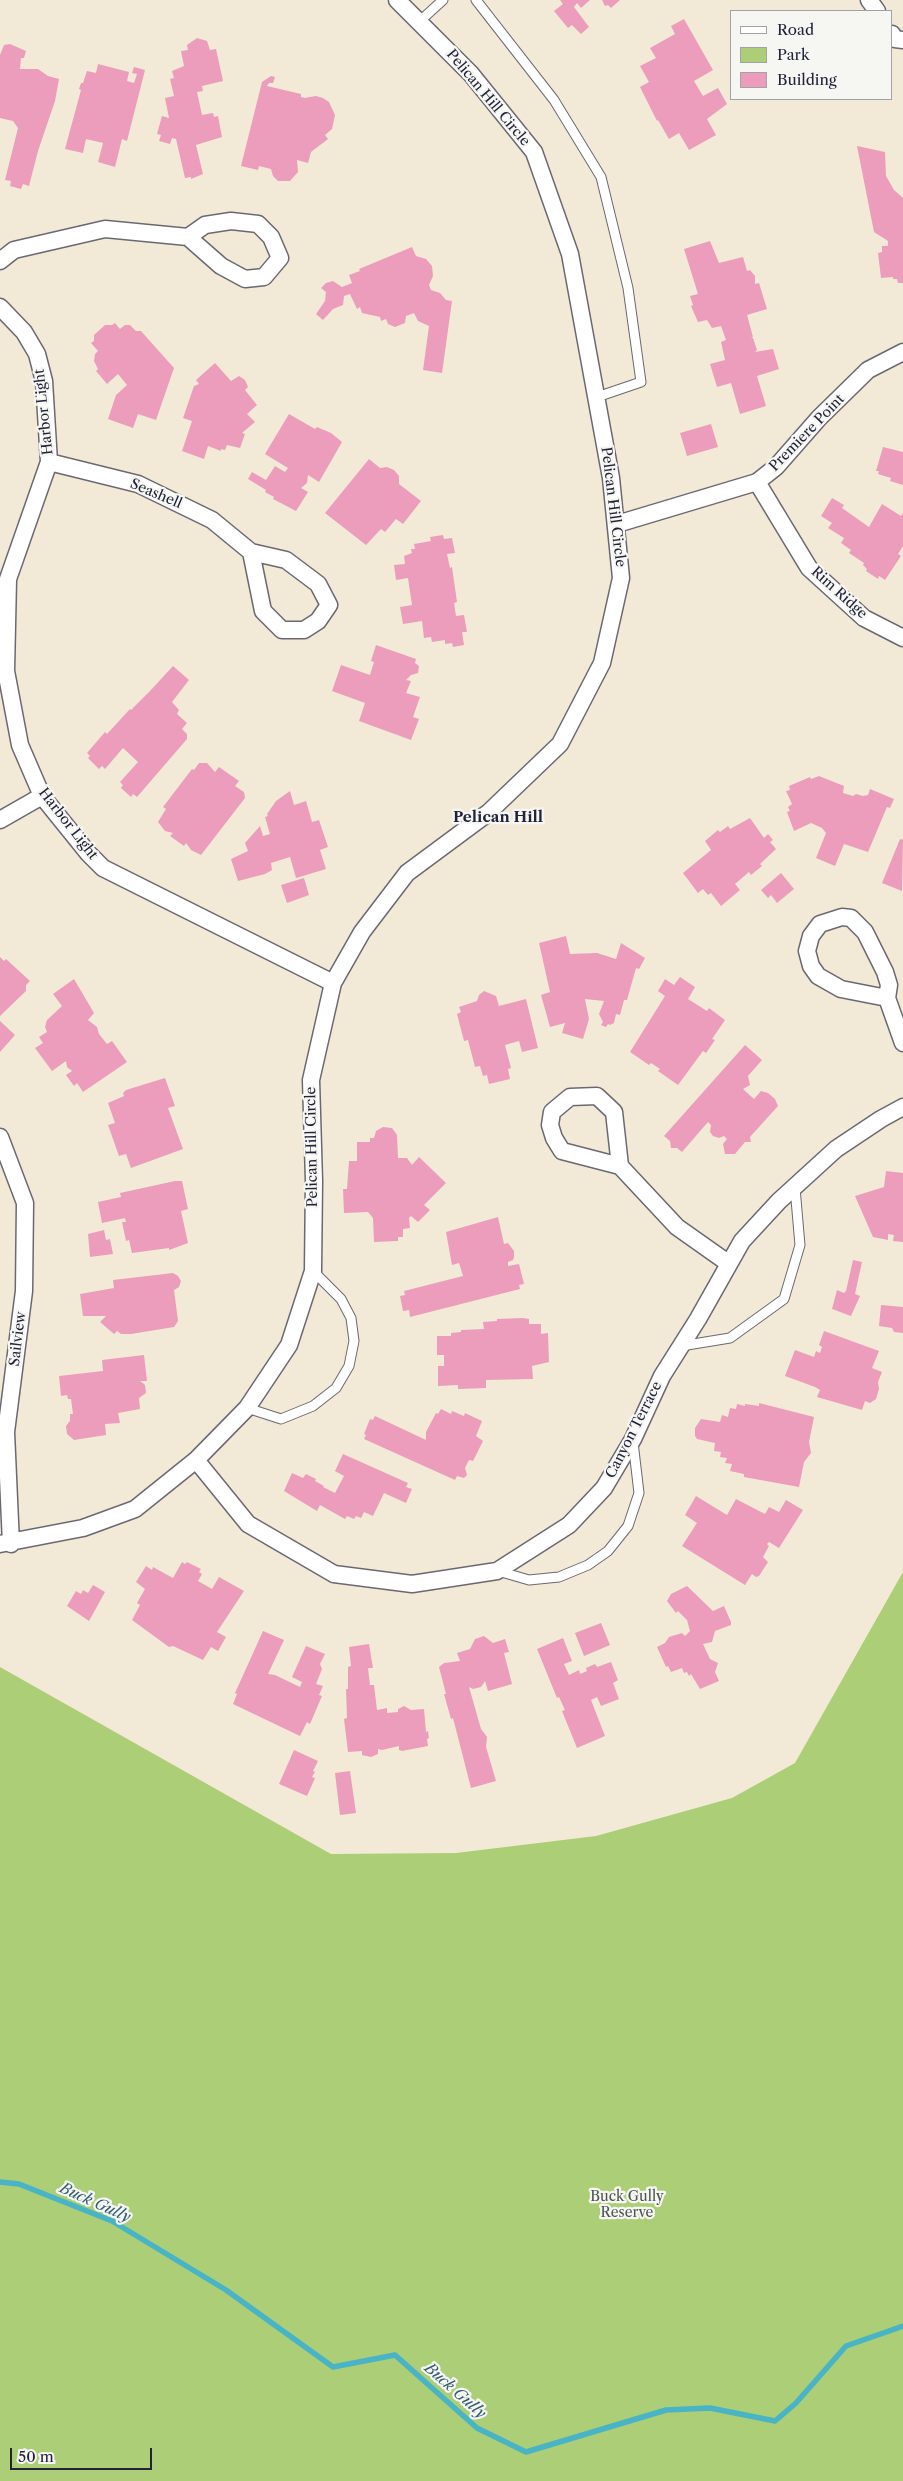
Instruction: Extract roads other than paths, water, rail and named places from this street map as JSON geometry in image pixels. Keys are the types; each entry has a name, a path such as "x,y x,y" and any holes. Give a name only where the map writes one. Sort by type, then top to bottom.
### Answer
{"street":[{"name":"Pelican Hill Circle","path":"5,1544 84,1528 135,1509 196,1460 247,1408 289,1345 313,1271 314,1181 311,1080 334,983 362,932 407,873 488,813 560,744 602,663 621,578 617,524 597,397 570,254 534,152 471,74 397,0"},
{"path":"0,261 14,250 105,229 188,238 221,266 245,279 264,277 280,258 271,237 258,224 231,221 205,225 188,238"},
{"name":"Harbor Light","path":"0,307 24,332 37,354 44,381 49,462 4,579 6,671 20,745 42,796 88,853 103,868 334,983"},
{"name":"Premiere Point","path":"617,524 757,482 776,467 819,418 868,370 903,352"},
{"name":"Seashell","path":"49,462 138,484 212,520 251,552 286,560 318,584 329,605 318,621 304,630 282,630 262,611 251,552"},
{"name":"Rim Ridge","path":"757,482 809,568 864,618 903,638"},
{"path":"0,820 42,796"},
{"path":"887,998 841,989 818,976 811,966 808,951 811,936 820,924 842,917 851,918 857,923 878,955 886,972 887,998 903,1043"},
{"path":"620,1166 614,1112 596,1096 570,1097 552,1112 550,1125 554,1138 562,1151 620,1166 677,1227 728,1263"},
{"name":"Canyon Terrace","path":"196,1460 248,1524 334,1574 412,1584 497,1571 569,1524 604,1488 633,1439 662,1376 742,1241 836,1149 881,1119 903,1108"},
{"name":"Sailview","path":"0,1138 25,1203 24,1290 6,1432 5,1544"}],"lane":[{"path":"420,21 443,0"},
{"path":"476,0 554,100 601,177 628,288 641,382 597,397"},
{"path":"681,1346 730,1338 784,1299 800,1246 795,1188"},
{"path":"247,1408 281,1419 313,1406 336,1388 349,1366 354,1340 351,1318 341,1299 313,1271"},
{"path":"497,1571 529,1580 559,1577 588,1565 608,1551 628,1526 639,1493 633,1439"}],"waterway":[{"name":"Buck Gully","path":"0,2182 19,2184 112,2221 226,2290 333,2367 395,2355 477,2428 526,2452 666,2410 710,2408 775,2421 796,2403 846,2346 903,2326"}],"district":[{"name":"Pelican Hill","path":"498,818"}],"park label":[{"name":"Buck Gully Reserve","path":"627,2206"}]}
